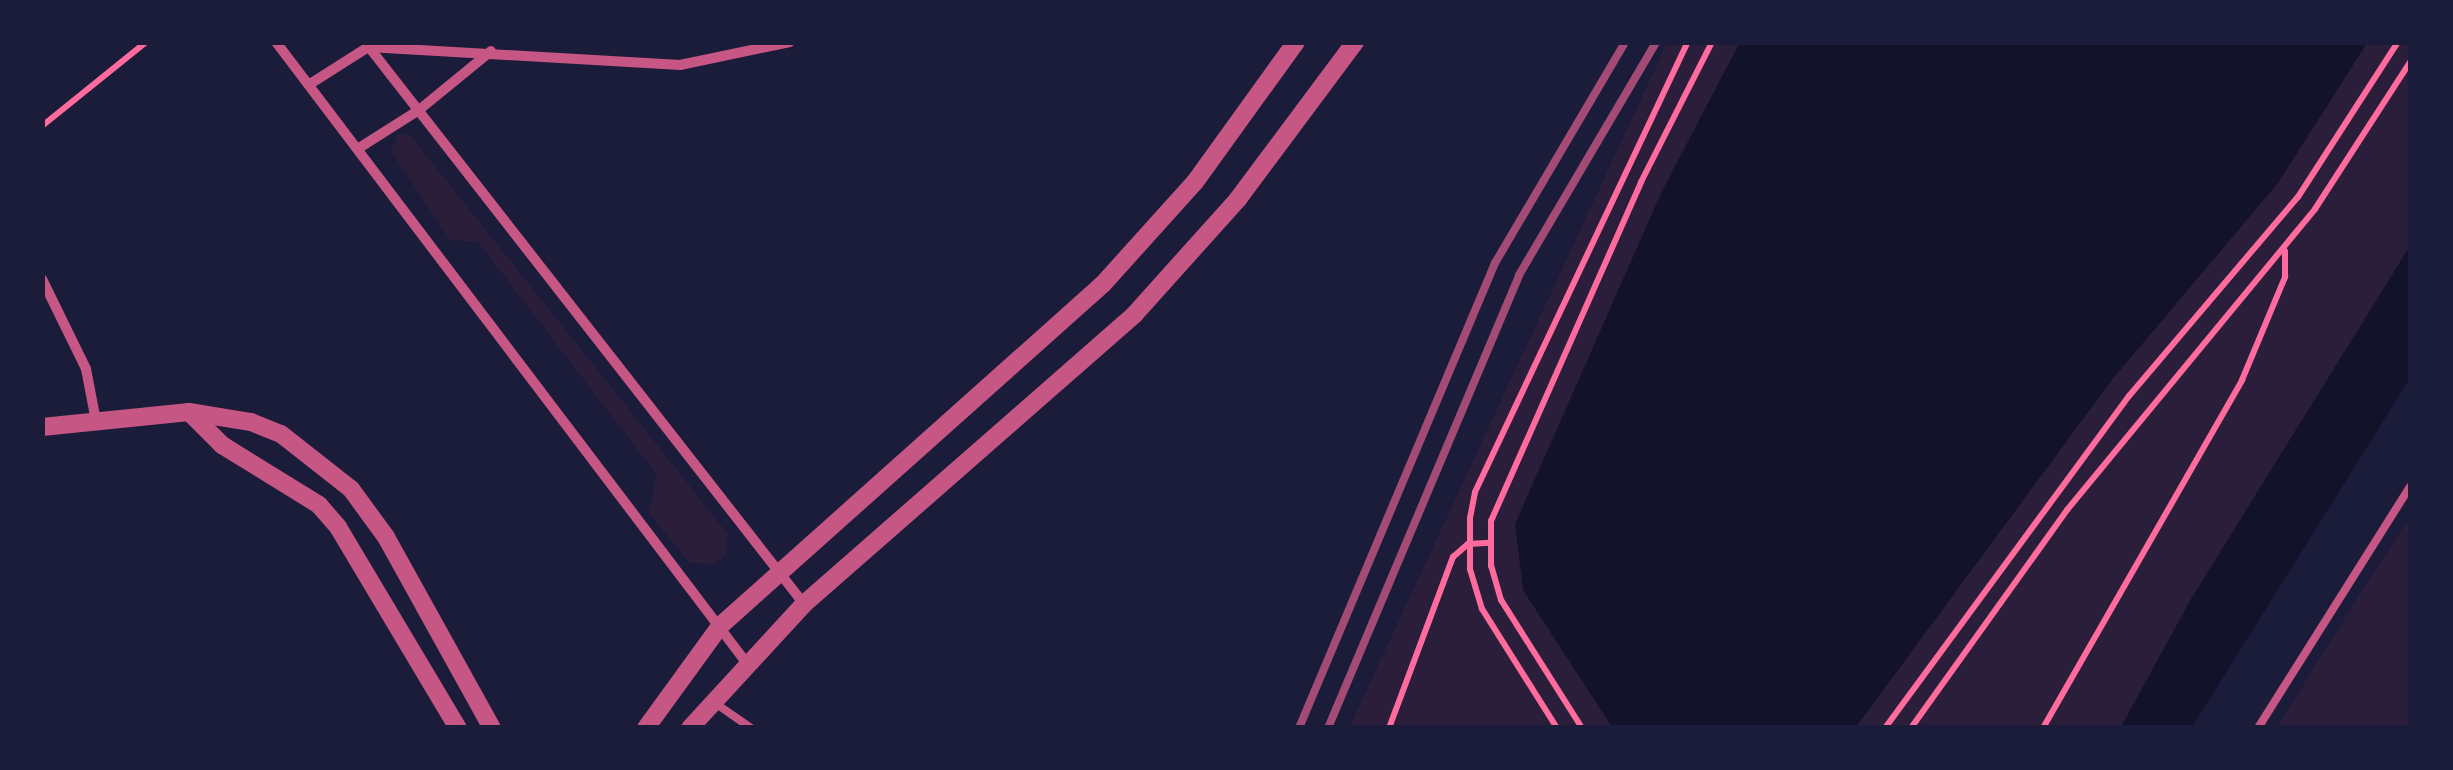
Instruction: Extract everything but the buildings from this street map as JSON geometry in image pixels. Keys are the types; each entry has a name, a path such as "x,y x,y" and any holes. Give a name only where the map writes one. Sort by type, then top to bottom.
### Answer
{"street":[{"path":"276,42 745,660"},
{"path":"310,84 367,45 492,50 591,64 680,65 790,42"},
{"path":"646,728 720,626 1103,284 1195,182 1296,42"},
{"path":"690,728 745,660 804,604 1134,314 1238,200 1355,42"},
{"path":"367,45 776,574 804,604"},
{"path":"359,148 420,110 492,50"},
{"path":"42,279 86,369 96,422"},
{"path":"189,412 222,445 319,505 338,527 458,728"},
{"path":"42,427 189,412 251,422 281,434 350,489 386,537 492,728"}],"lane":[{"path":"2258,728 2410,488"},
{"path":"712,700 751,728"}],"path":[{"path":"42,126 146,42"},
{"path":"1557,728 1482,610 1468,544 1475,492 1688,42"},
{"path":"1582,728 1502,600 1490,543 1496,498 1712,42"},
{"path":"1885,728 2129,396 2298,197 2398,42"},
{"path":"1911,728 2135,424 2284,248 2410,62"},
{"path":"2043,728 2242,380 2285,277 2284,248"},
{"path":"1389,728 1454,557 1468,544 1490,543"}],"shaded area":[{"path":"1740,42 2367,43 2278,183 2111,381 1856,727 1612,727 1523,590 1515,524 1662,191"},
{"path":"1667,43 2410,43 2410,246 2121,727 1349,728"},
{"path":"398,133 412,137 728,534 726,555 715,564 690,563 649,513 657,475 478,242 450,240 391,151"},
{"path":"2410,246 2410,378 2192,727 2121,727 2191,599"},
{"path":"2410,517 2410,727 2277,727 2372,575"}],"railway":[{"path":"1299,728 1495,263 1625,42"},
{"path":"1328,728 1519,275 1656,42"}]}
